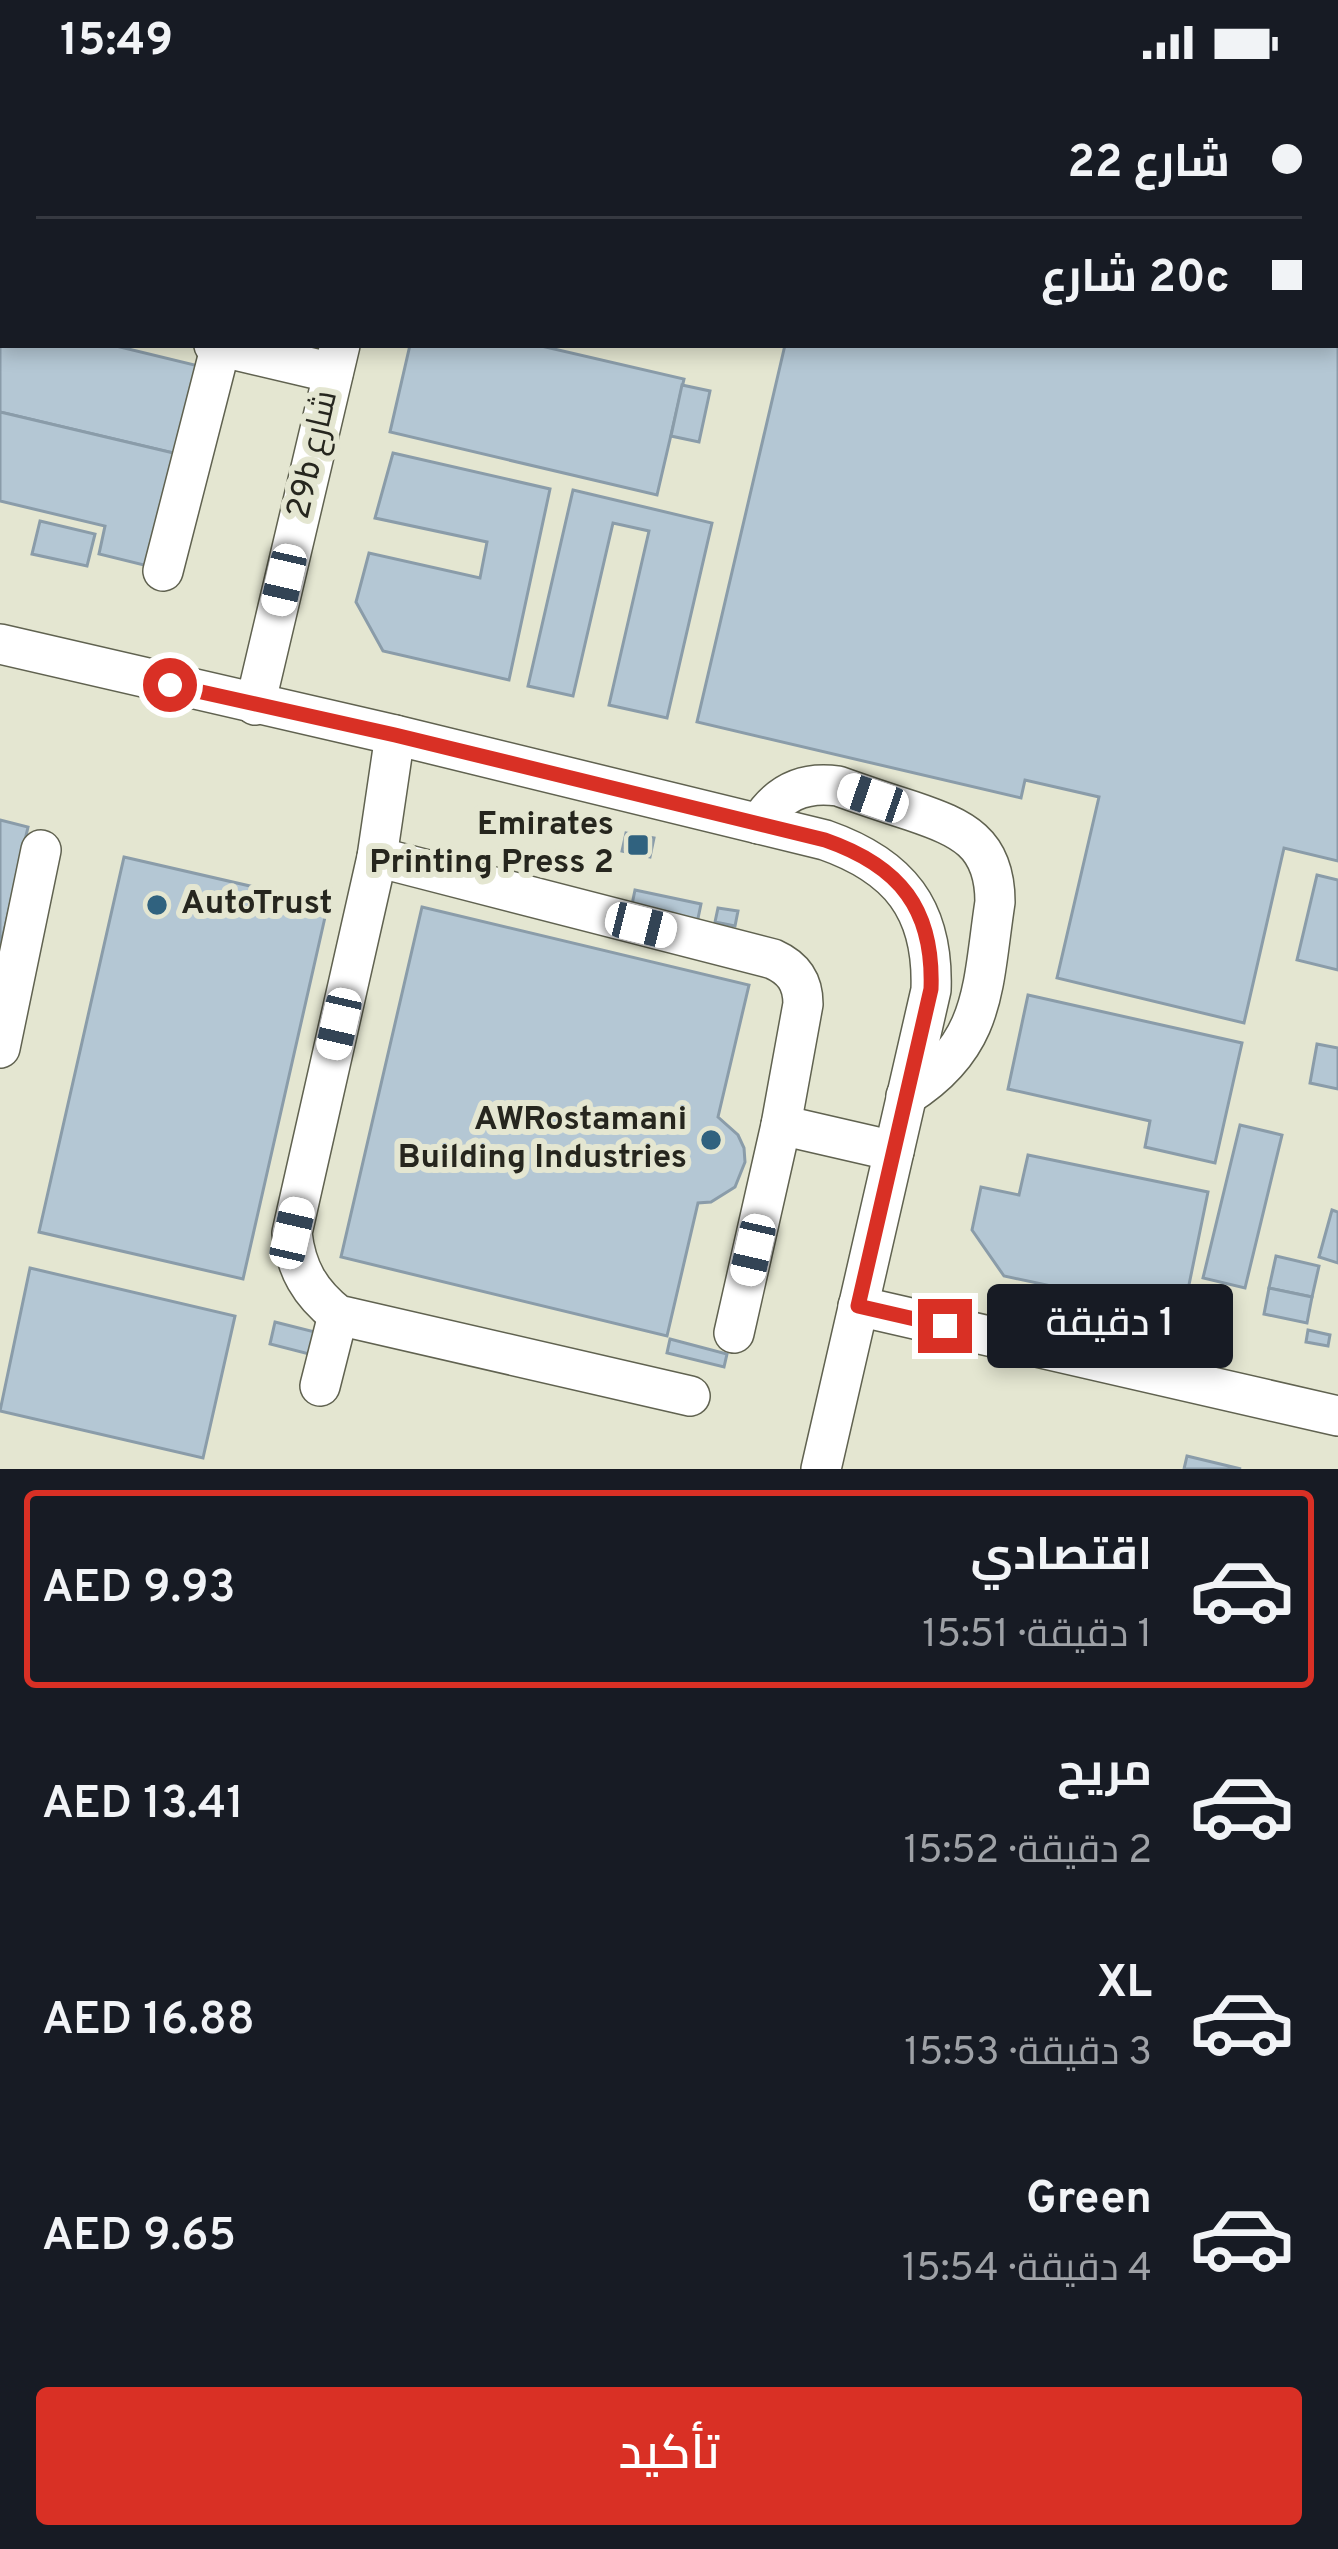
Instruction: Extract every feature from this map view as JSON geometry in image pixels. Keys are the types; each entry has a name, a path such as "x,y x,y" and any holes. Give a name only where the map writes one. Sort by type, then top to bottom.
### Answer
{"street":[{"path":"163,571 218,348"},
{"path":"236,348 336,359"},
{"name":"29b شارع","path":"256,705 336,359"},
{"path":"0,644 395,735 848,848 908,891 925,928 931,989 820,1469"},
{"path":"395,735 376,857 292,1233 301,1273 323,1304 338,1315 690,1396"},
{"path":"759,824 781,797 795,789 824,784 954,826 983,853 991,868 994,902 978,1012 956,1054 906,1096"},
{"path":"0,1048 41,850"},
{"path":"376,857 773,959 799,981 803,1004 781,1125 734,1334"},
{"path":"781,1125 894,1151"},
{"path":"858,1306 1338,1416"},
{"path":"320,1386 338,1315"}],"building":[{"path":"0,348 124,348 203,367 182,455 0,412"},
{"path":"409,348 550,348 684,379 657,495 390,432"},
{"path":"784,348 1338,348 1338,861 1284,848 1244,1023 1057,978 1099,797 1025,780 1021,798 697,722"},
{"path":"682,385 710,391 699,442 671,436"},
{"path":"0,412 182,455 156,568 99,554 105,526 0,501"},
{"path":"393,453 550,489 509,680 383,651 356,602 369,553 480,578 487,542 375,518"},
{"path":"573,490 712,523 667,718 609,705 649,531 613,523 573,696 528,686"},
{"path":"40,521 95,534 87,566 32,554"},
{"path":"0,820 28,827 0,949"},
{"path":"626,833 654,838 650,857 622,851"},
{"path":"124,857 328,904 243,1279 39,1232"},
{"path":"1317,875 1338,880 1338,970 1297,960"},
{"path":"635,890 701,904 696,928 630,914"},
{"path":"422,907 749,985 718,1117 738,1135 745,1162 735,1187 711,1202 698,1203 667,1336 341,1257"},
{"path":"718,908 738,911 735,926 715,922"},
{"path":"1028,995 1242,1043 1215,1163 1145,1147 1150,1121 1008,1089"},
{"path":"1317,1044 1338,1048 1338,1089 1310,1083"},
{"path":"1240,1125 1282,1135 1245,1288 1203,1278"},
{"path":"1028,1155 1208,1192 1183,1314 1004,1276 972,1230 981,1187 1019,1195"},
{"path":"1332,1210 1338,1212 1338,1263 1319,1257"},
{"path":"1276,1256 1319,1266 1312,1297 1269,1288"},
{"path":"30,1268 235,1316 203,1458 0,1411"},
{"path":"1269,1288 1312,1297 1307,1323 1264,1314"},
{"path":"275,1322 315,1332 309,1354 270,1344"},
{"path":"1308,1330 1330,1335 1328,1346 1306,1342"},
{"path":"670,1339 727,1354 724,1367 667,1353"},
{"path":"1187,1456 1241,1469 1184,1469"}],"place":[{"name":"Emirates Printing Press 2","path":"638,845"},
{"name":"AutoTrust","path":"157,905"},
{"name":"AWRostamani Building Industries","path":"711,1140"}],"route":[{"path":"170,685 825,840 890,874 908,891 925,928 931,989 858,1306 945,1326"}]}
